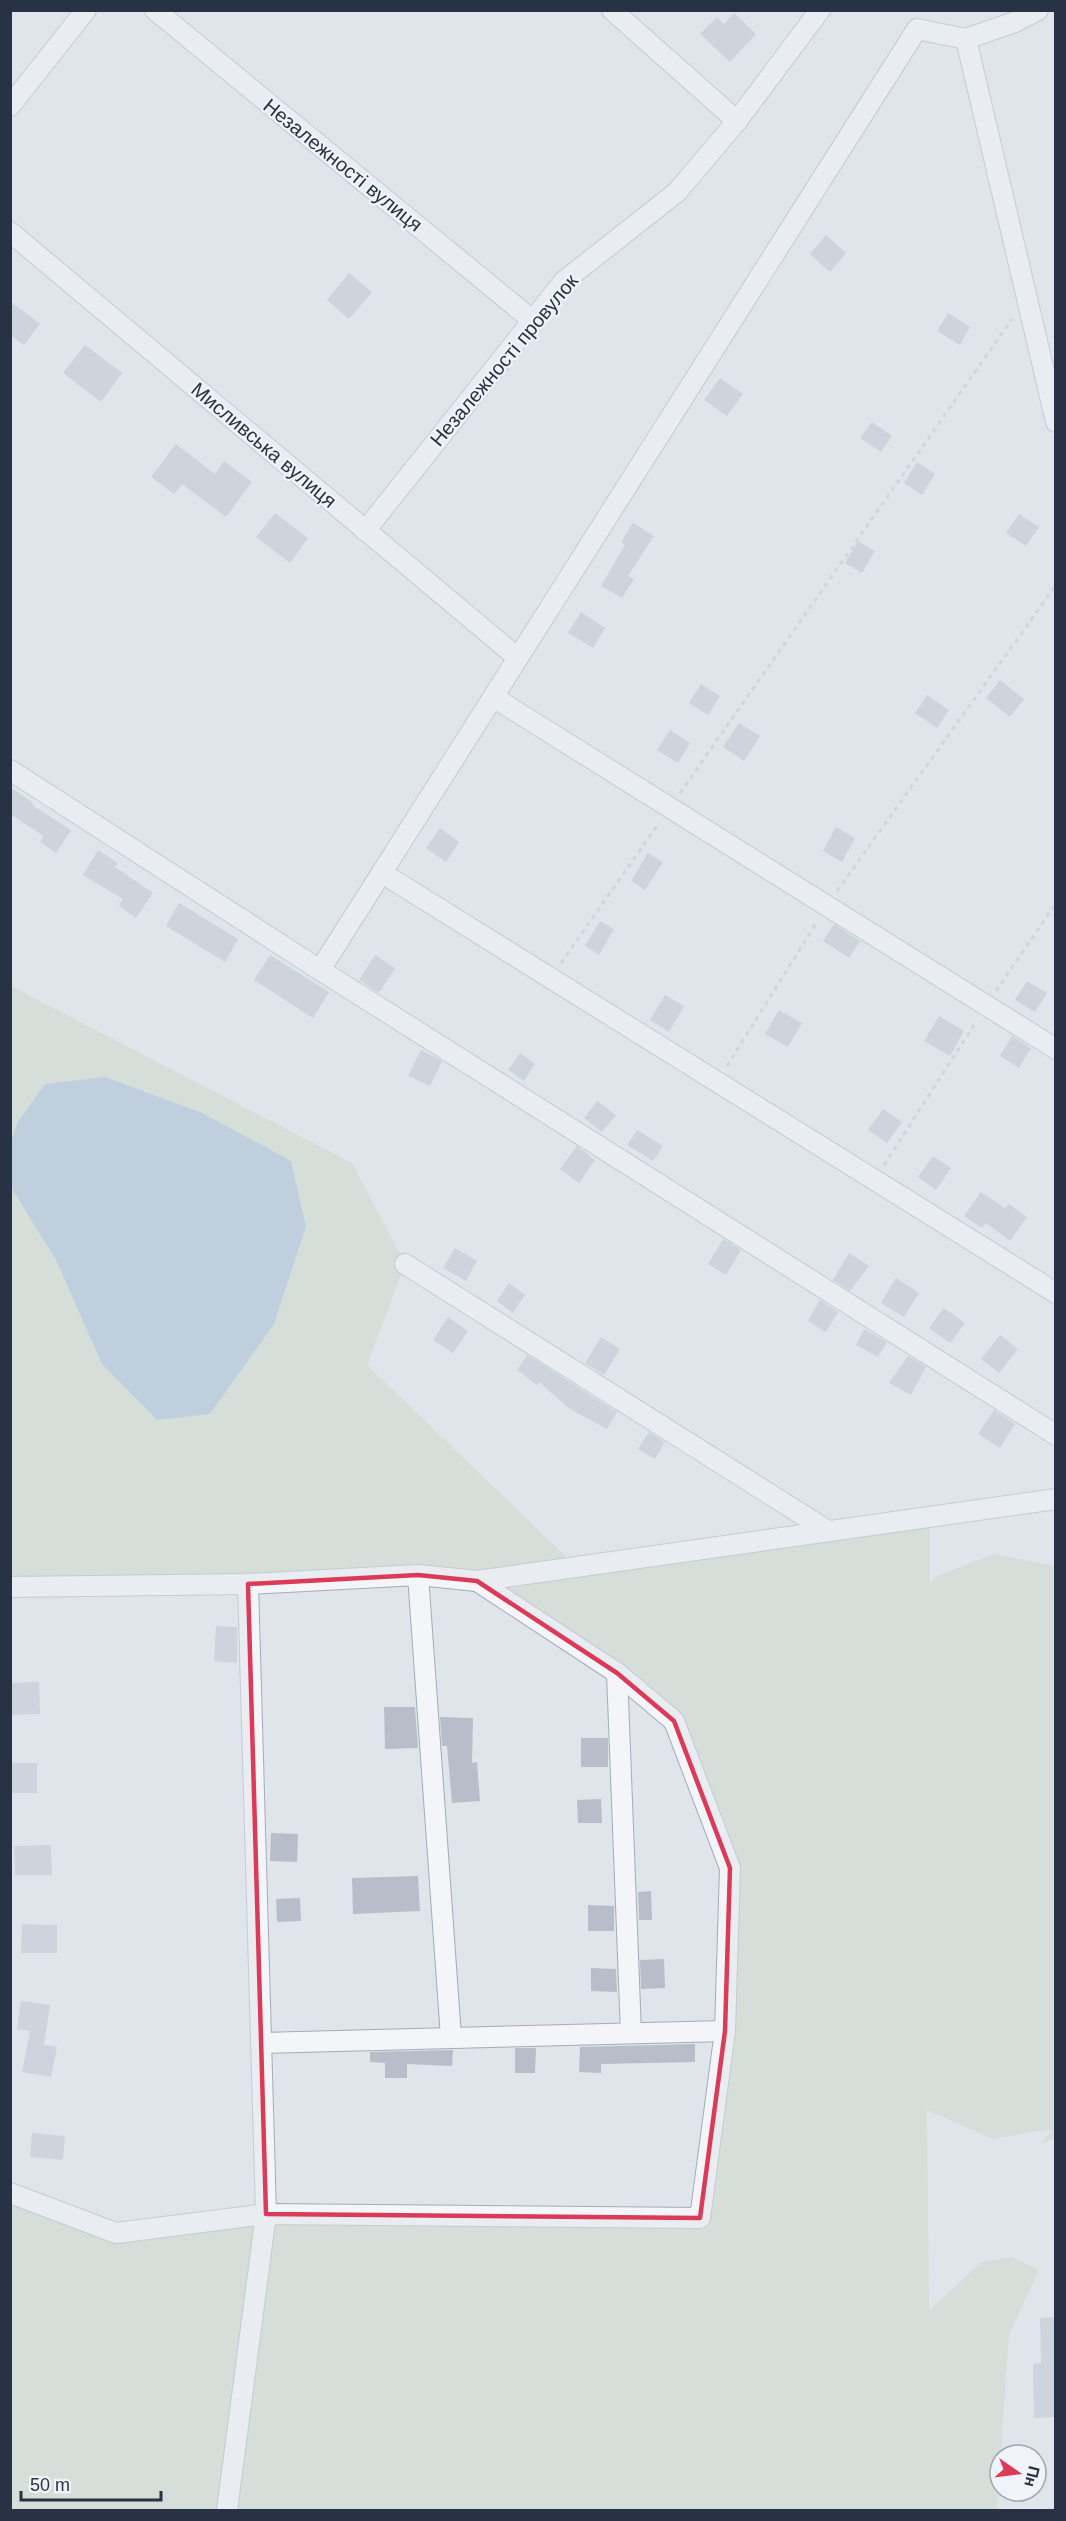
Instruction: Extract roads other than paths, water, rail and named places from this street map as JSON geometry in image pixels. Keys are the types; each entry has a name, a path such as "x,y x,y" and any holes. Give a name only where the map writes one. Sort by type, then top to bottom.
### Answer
{"street":[{"path":"10,106 86,10"},
{"name":"Незалежності вулиця","path":"155,10 532,320"},
{"path":"612,10 737,121"},
{"name":"Незалежності провулок","path":"365,531 564,282 677,192 737,121 819,10"},
{"path":"320,970 917,29 966,39 1015,22 1038,10"},
{"path":"966,39 1056,422"},
{"name":"Мисливська вулиця","path":"10,232 518,658"},
{"path":"493,697 1056,1049"},
{"path":"10,770 320,970 1056,1436"},
{"path":"382,873 1056,1293"},
{"path":"405,1264 828,1531"},
{"path":"10,1587 248,1584 418,1575 477,1581 1056,1500"},
{"path":"418,1575 451,2037"},
{"path":"10,2193 116,2233 266,2214 700,2218 725,2031 730,1868 674,1721 617,1673 477,1581"},
{"path":"227,2511 266,2214 248,1584"},
{"path":"617,1673 631,2033"},
{"path":"261,2043 725,2031"}],"water":[{"path":"105,1077 202,1113 291,1161 306,1227 274,1324 210,1414 157,1420 102,1364 56,1260 11,1187 11,1140 18,1122 45,1084"}]}
